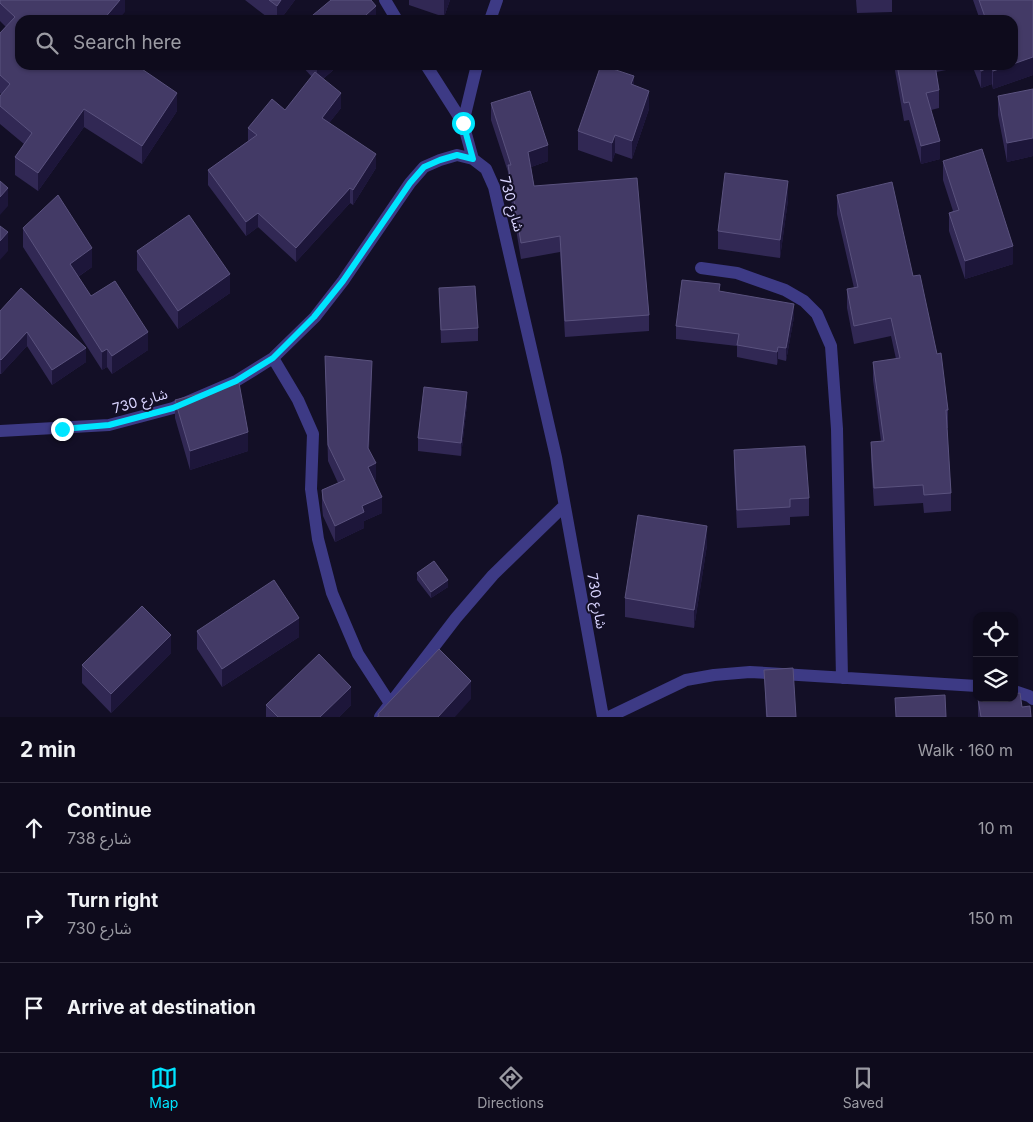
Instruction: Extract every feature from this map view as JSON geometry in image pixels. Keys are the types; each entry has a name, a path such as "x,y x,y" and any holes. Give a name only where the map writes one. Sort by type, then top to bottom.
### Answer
{"street":[{"path":"385,0 394,15"},
{"path":"492,15 497,0"},
{"path":"429,70 463,123 473,159"},
{"path":"463,123 476,70"},
{"name":"شارع 730","path":"0,431 109,425 173,408 236,381 273,358 314,317 343,281 410,183 424,167 457,155 473,159 486,169 494,187 556,457 603,717"},
{"path":"701,268 737,273 785,290 804,301 817,314 831,346 837,429 842,678"},
{"path":"273,358 298,400 313,434 311,489 318,539 332,593 358,654 390,705"},
{"path":"380,717 456,618 493,575 564,506"},
{"path":"609,717 686,680 714,674 750,672 973,686"},
{"path":"1018,692 1033,699"}],"building":[{"path":"0,0 120,0 107,15 15,15 15,17 0,3"},
{"path":"269,0 281,0 277,6"},
{"path":"331,0 371,0 376,6 366,15 313,15"},
{"path":"979,0 1033,0 1033,57 1018,62 1018,15 984,15"},
{"path":"15,17 15,70 143,70 177,93 142,146 84,109 38,173 15,157 32,133 0,106 0,96 10,84 0,75 0,33"},
{"path":"599,70 616,70 634,76 631,84 649,91 632,141 615,135 612,143 578,131"},
{"path":"898,70 936,70 939,90 926,93 940,141 921,146 909,102 904,103"},
{"path":"315,72 341,93 322,118 376,154 353,190 350,188 296,248 258,213 246,222 208,170 257,135 248,128 272,99 285,110"},
{"path":"1033,89 1033,138 1007,143 998,96"},
{"path":"530,91 548,145 528,152 534,186 637,178 649,315 565,321 560,236 521,243 508,165 511,165 491,103"},
{"path":"982,149 1013,246 965,261 949,213 959,210 943,161"},
{"path":"725,173 788,181 780,240 718,231"},
{"path":"0,181 8,188 0,197"},
{"path":"892,182 913,276 920,275 937,354 941,353 948,410 946,410 951,493 924,495 923,485 874,488 871,442 884,441 873,362 900,358 891,318 854,326 847,289 858,287 837,195"},
{"path":"58,195 92,248 70,264 91,296 115,281 148,332 112,356 107,349 102,352 23,228"},
{"path":"189,215 230,274 178,311 137,251"},
{"path":"0,226 8,232 0,241"},
{"path":"682,280 720,284 719,291 794,304 786,348 778,347 777,352 737,345 739,334 676,326"},
{"path":"475,286 478,328 441,330 439,288"},
{"path":"21,288 86,348 52,370 27,332 1,360 0,311"},
{"path":"325,356 372,361 368,448 376,463 368,467 382,497 362,506 364,512 335,526 323,499 322,490 345,480 328,445"},
{"path":"239,383 248,432 190,451 175,400"},
{"path":"424,387 467,392 461,443 418,438"},
{"path":"805,446 809,498 790,499 790,507 737,510 734,450"},
{"path":"638,515 707,526 694,610 625,598"},
{"path":"434,561 448,580 431,592 417,573"},
{"path":"274,580 299,618 222,669 197,631"},
{"path":"142,606 171,635 111,694 82,665"},
{"path":"439,649 471,681 438,717 377,717 379,716 378,714"},
{"path":"319,654 351,687 320,717 278,717 266,705"},
{"path":"793,668 796,717 767,717 764,670"},
{"path":"1018,693 1020,693 1022,707 1030,706 1031,717 981,717 978,702 1018,702"},
{"path":"945,695 946,717 896,717 895,698"}],"route":[{"path":"62,429 109,425 173,408 236,381 273,358 314,317 343,281 410,183 424,167 457,155 473,159 463,123"}]}
